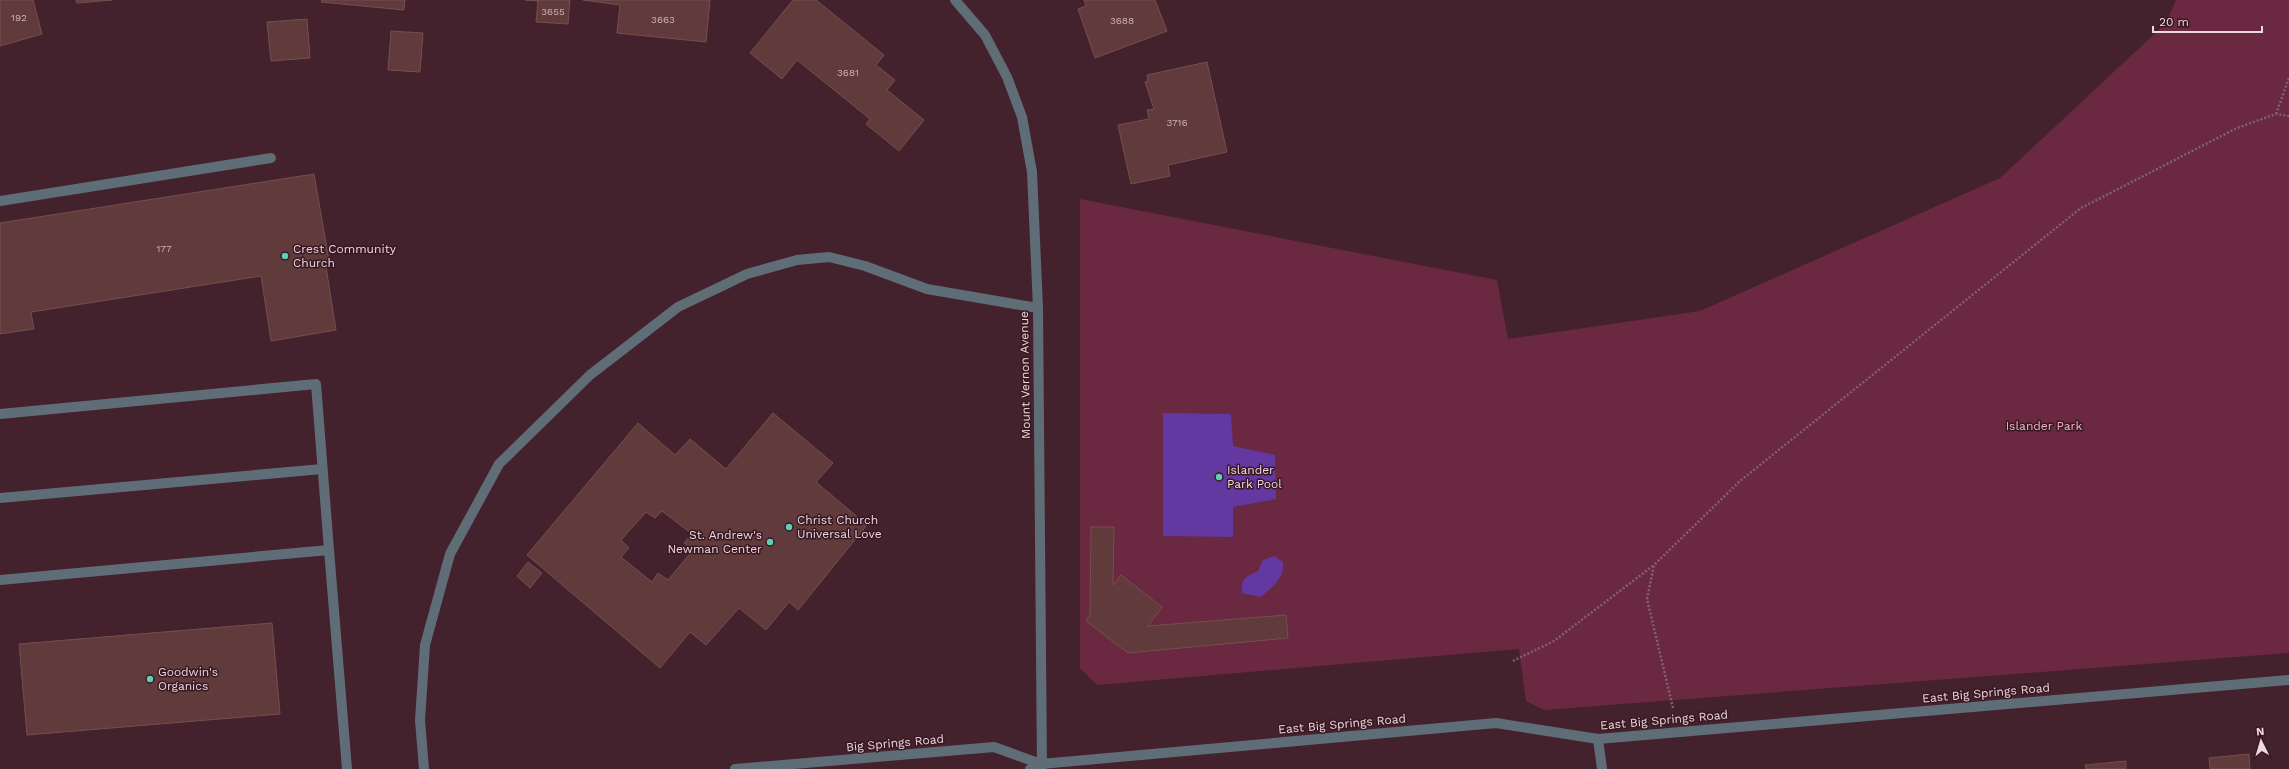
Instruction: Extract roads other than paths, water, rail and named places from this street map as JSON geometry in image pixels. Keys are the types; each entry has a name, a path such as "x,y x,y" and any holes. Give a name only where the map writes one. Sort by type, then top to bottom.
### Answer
{"street":[{"name":"Mount Vernon Avenue","path":"955,0 985,34 1008,77 1022,117 1032,172 1038,308 1042,766"},
{"path":"0,201 271,158"},
{"path":"424,769 420,720 425,645 450,554 499,464 590,375 678,307 747,274 797,260 829,257 865,266 927,289 1038,308"},
{"path":"0,414 316,384 347,769"},
{"path":"0,498 322,469"},
{"path":"0,580 329,550"},
{"name":"East Big Springs Road","path":"1042,766 1496,723 1598,739 2289,680"},
{"path":"1598,739 1602,769"},
{"name":"Big Springs Road","path":"735,769 994,747 1042,766"},
{"path":"1030,769 1042,766"}],"place":[{"name":"Crest Community Church","path":"285,256"},
{"name":"Islander Park Pool","path":"1219,477"},
{"name":"Christ Church Universal Love","path":"789,527"},
{"name":"St. Andrew's Newman Center","path":"770,542"},
{"name":"Goodwin's Organics","path":"150,679"}],"park label":[{"name":"Islander Park","path":"2044,426"}]}
